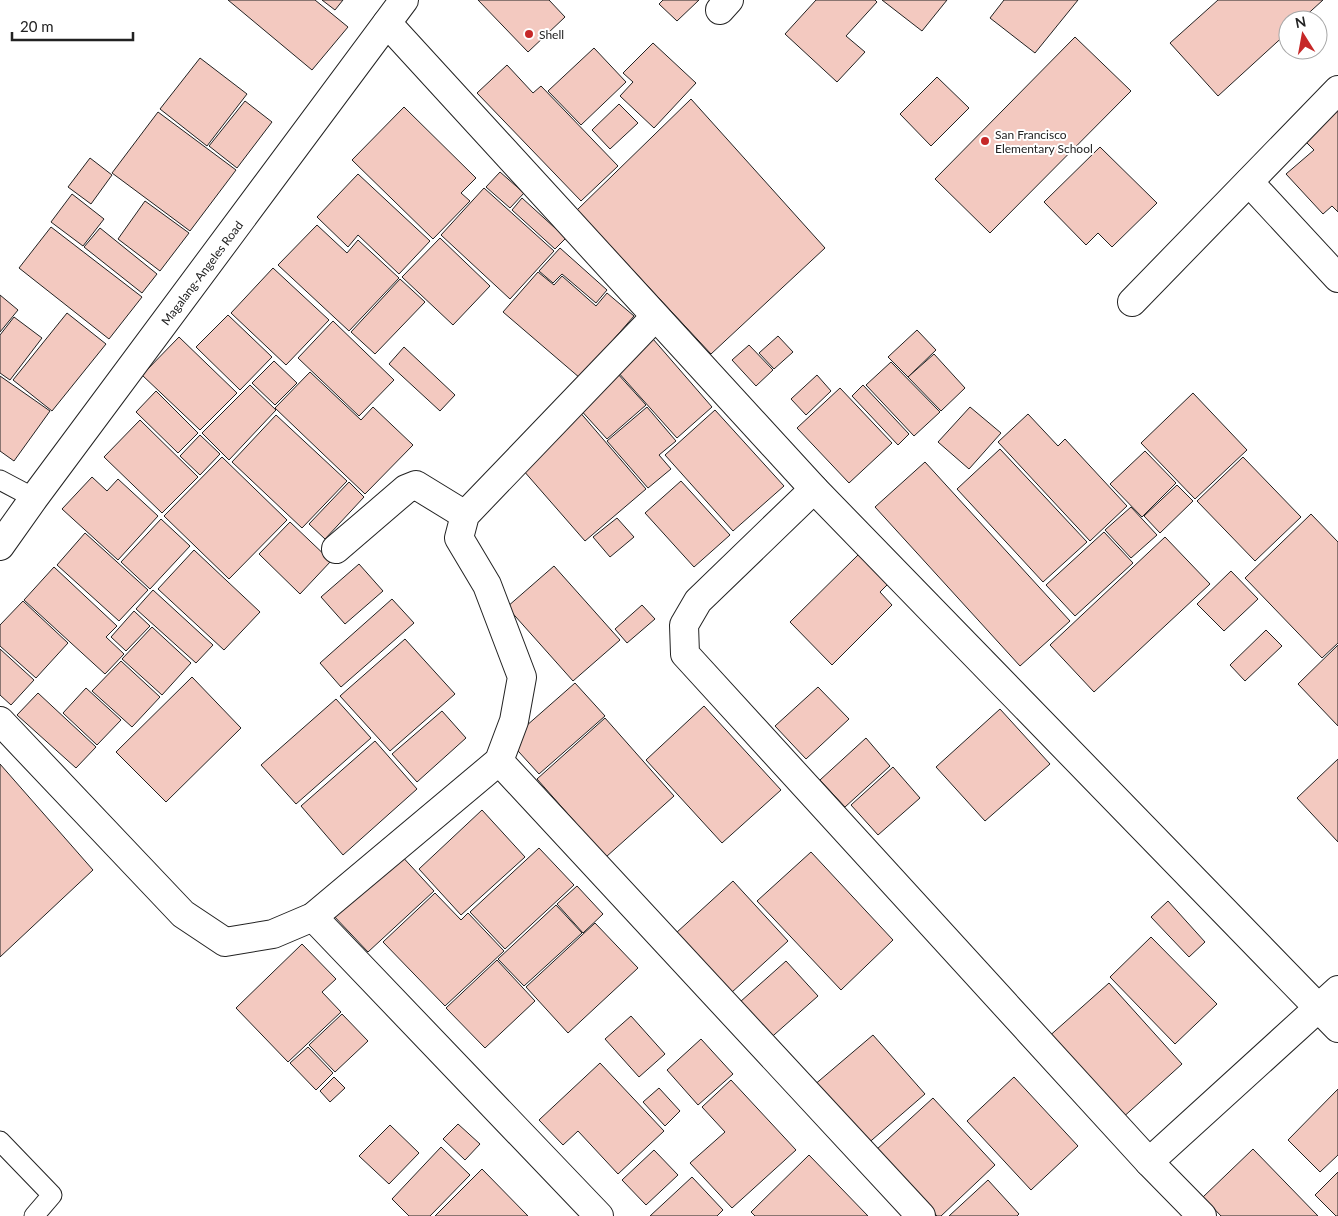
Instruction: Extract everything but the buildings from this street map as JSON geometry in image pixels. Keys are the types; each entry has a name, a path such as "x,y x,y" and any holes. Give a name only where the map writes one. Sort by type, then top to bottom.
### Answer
{"street":[{"name":"Magalang-Angeles Road","path":"0,546 404,0"},
{"path":"387,23 814,489 1329,999 1338,1028"},
{"path":"1132,302 1338,90"},
{"path":"1249,182 1338,278"},
{"path":"0,721 183,914 224,942 273,934 313,917 499,761 514,721 522,677 487,585 459,538 465,515 655,317"},
{"path":"336,548 406,489 416,485 465,515"},
{"path":"814,489 698,601 684,625 686,654 1149,1162 1202,1216"},
{"path":"499,761 922,1216"},
{"path":"313,917 599,1216"},
{"path":"1149,1162 1329,999"}],"lane":[{"path":"0,480 34,498"},
{"path":"0,1141 52,1195 34,1216"}],"place":[{"name":"Shell","path":"529,34"},
{"name":"San Francisco Elementary School","path":"985,141"}]}
